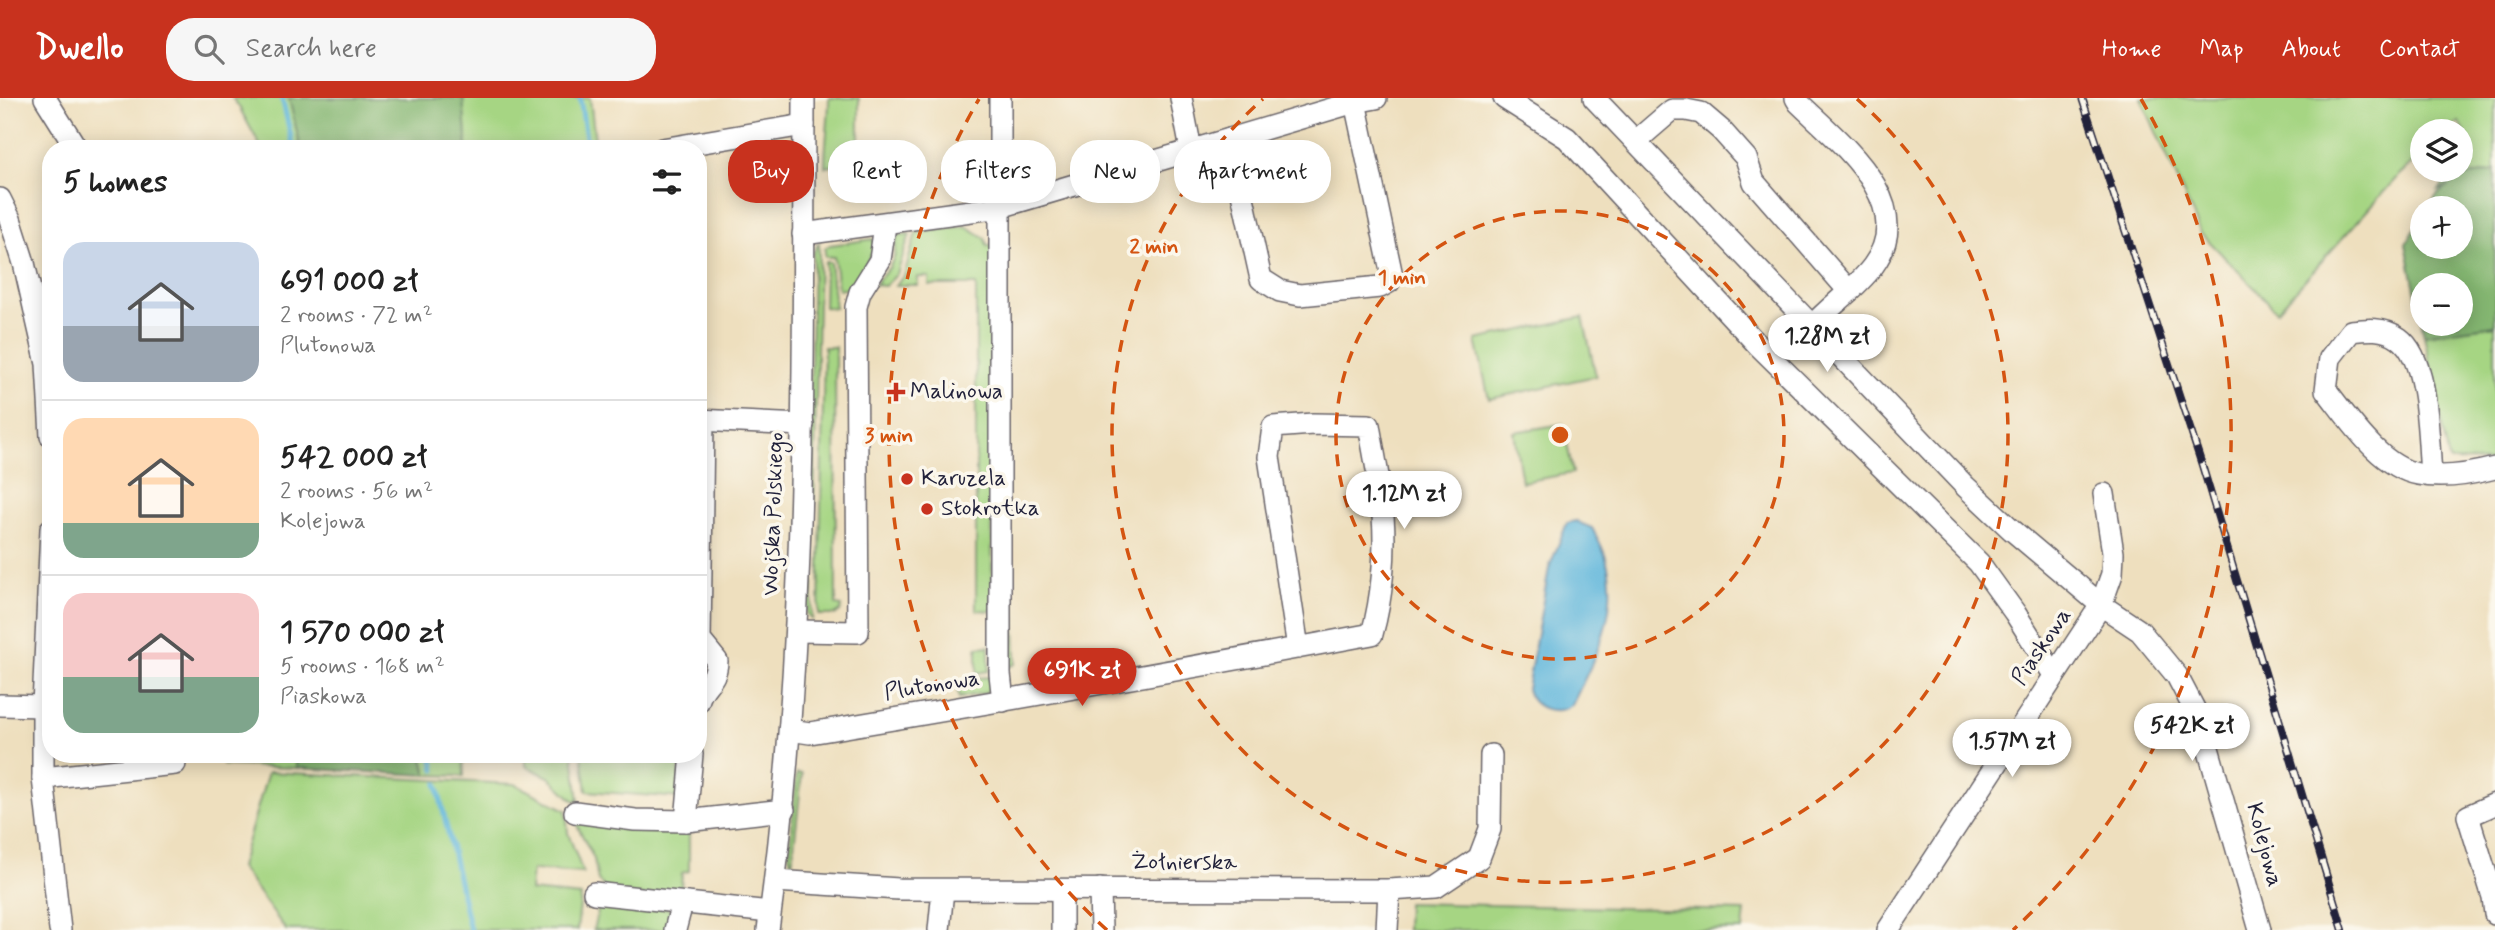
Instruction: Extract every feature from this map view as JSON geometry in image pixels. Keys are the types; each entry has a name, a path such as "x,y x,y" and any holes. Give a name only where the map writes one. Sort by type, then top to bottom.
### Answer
{"street":[{"path":"45,98 71,140"},
{"name":"Wojska Polskiego","path":"769,921 783,810 796,631 803,425 804,98"},
{"path":"1000,98 1000,674 1003,701"},
{"path":"1181,98 1189,140"},
{"path":"1504,98 1567,138 1758,345 1979,563 2054,675"},
{"name":"Kolejowa","path":"1594,98 1966,488 2101,605 2140,631 2164,658 2177,676 2200,720 2260,930"},
{"path":"1796,98 1865,168 1878,189 1887,221 1880,253 1873,266 1812,326"},
{"path":"1226,140 1365,100 1391,271 1389,282 1380,286 1300,295 1280,291 1261,279 1230,139"},
{"path":"1636,141 1672,110 1701,113 1721,130 1746,158 1754,182 1849,291"},
{"path":"707,141 804,125"},
{"path":"803,234 885,225 1000,207 1174,155"},
{"path":"0,199 10,219 24,263 42,341"},
{"path":"796,631 858,632 856,307 860,292 880,260 885,225"},
{"path":"2431,475 2424,395 2413,355 2399,338 2375,329 2351,331 2330,358 2326,390 2361,435 2393,464 2418,474 2431,475 2495,468"},
{"path":"707,420 803,425"},
{"name":"Plutonowa","path":"790,730 810,733 1003,701 1298,648 1372,634 1377,617 1384,518 1369,425 1312,424 1273,427 1269,457 1298,648"},
{"name":"Piaskowa","path":"1888,930 2101,605 2112,574 2113,553 2104,495"},
{"path":"707,649 717,661 716,674 707,685"},
{"path":"0,705 42,706"},
{"name":"Żołnierska","path":"775,881 943,890 1389,890 1436,887 1479,858 1490,829 1491,755"},
{"path":"43,763 60,930"},
{"path":"43,778 176,763"},
{"path":"686,821 691,763"},
{"path":"2495,804 2468,816 2493,897 2495,914"},
{"path":"575,811 635,820 686,821 783,810"},
{"path":"1100,889 1101,930"},
{"path":"939,930 943,890"},
{"path":"1062,890 1062,930"},
{"path":"1387,930 1389,890"},
{"path":"594,893 682,903 769,921"},
{"path":"675,930 682,903"}],"green space":[{"path":"232,98 289,98 299,140 257,140"},
{"path":"289,98 463,98 466,140 299,140"},
{"path":"463,98 590,98 595,140 466,140"},
{"path":"829,98 859,98 859,140 828,140 828,167 825,167"},
{"path":"2141,98 2495,98 2495,171 2473,176 2473,119 2410,119 2410,165 2277,311 2201,233"},
{"path":"2495,171 2495,325 2473,328 2473,273 2412,273 2406,244 2410,237 2410,259 2473,259 2473,196 2437,196 2453,182 2473,182 2473,175"},
{"path":"2444,182 2454,182 2439,190"},
{"path":"966,226 985,238 987,246 993,246 992,611 976,610 976,285 929,285 929,277 918,277 918,285 895,285 904,276 916,233"},
{"path":"910,234 897,274 885,286 874,285 894,258 897,235"},
{"path":"873,239 875,248 851,289 838,289 834,257 825,257 825,248"},
{"path":"819,243 812,620 807,614 813,253"},
{"path":"825,262 830,262 835,308 824,307"},
{"path":"1583,317 1596,376 1489,399 1476,340"},
{"path":"2495,325 2495,462 2449,461 2424,336 2473,336 2473,328"},
{"path":"824,347 835,347 836,605 842,606 841,611 835,615 819,615"},
{"path":"1563,424 1573,473 1522,482 1514,432"},
{"path":"1014,596 1016,661 1007,668 1007,602"},
{"path":"989,646 989,671 977,673 977,647"},
{"path":"990,677 990,689 985,693 959,698 957,687 972,678"},
{"path":"296,763 296,768 223,765"},
{"path":"296,763 424,763 427,775 296,768"},
{"path":"424,763 463,763 464,776 427,775"},
{"path":"526,763 574,763 579,801 573,800 549,777 526,766"},
{"path":"583,763 680,763 679,776 684,781 682,798 587,791"},
{"path":"268,772 515,784 566,810 568,833 583,873 532,870 530,891 581,896 577,930 286,930 240,867"},
{"path":"797,773 802,774 792,865 789,854"},
{"path":"578,816 689,826 689,871 682,873 680,900 610,892 598,881 594,859 577,825"},
{"path":"604,900 671,909 667,930 593,930 600,904"},
{"path":"1407,903 1745,911 1743,930 1406,930"}],"water":[{"path":"1575,521 1592,528 1606,558 1610,578 1608,616 1597,652 1572,705 1552,710 1539,706 1527,689 1549,568 1567,523"}],"waterway":[{"path":"282,98 292,140"},
{"path":"580,98 586,140"},
{"path":"434,763 435,770"},
{"path":"437,784 470,930"}],"railway":[{"path":"2082,98 2202,465 2343,930"}],"place":[{"name":"Malinowa","path":"896,392"},
{"name":"Karuzela","path":"907,479"},
{"name":"Stokrotka","path":"927,509"}]}
